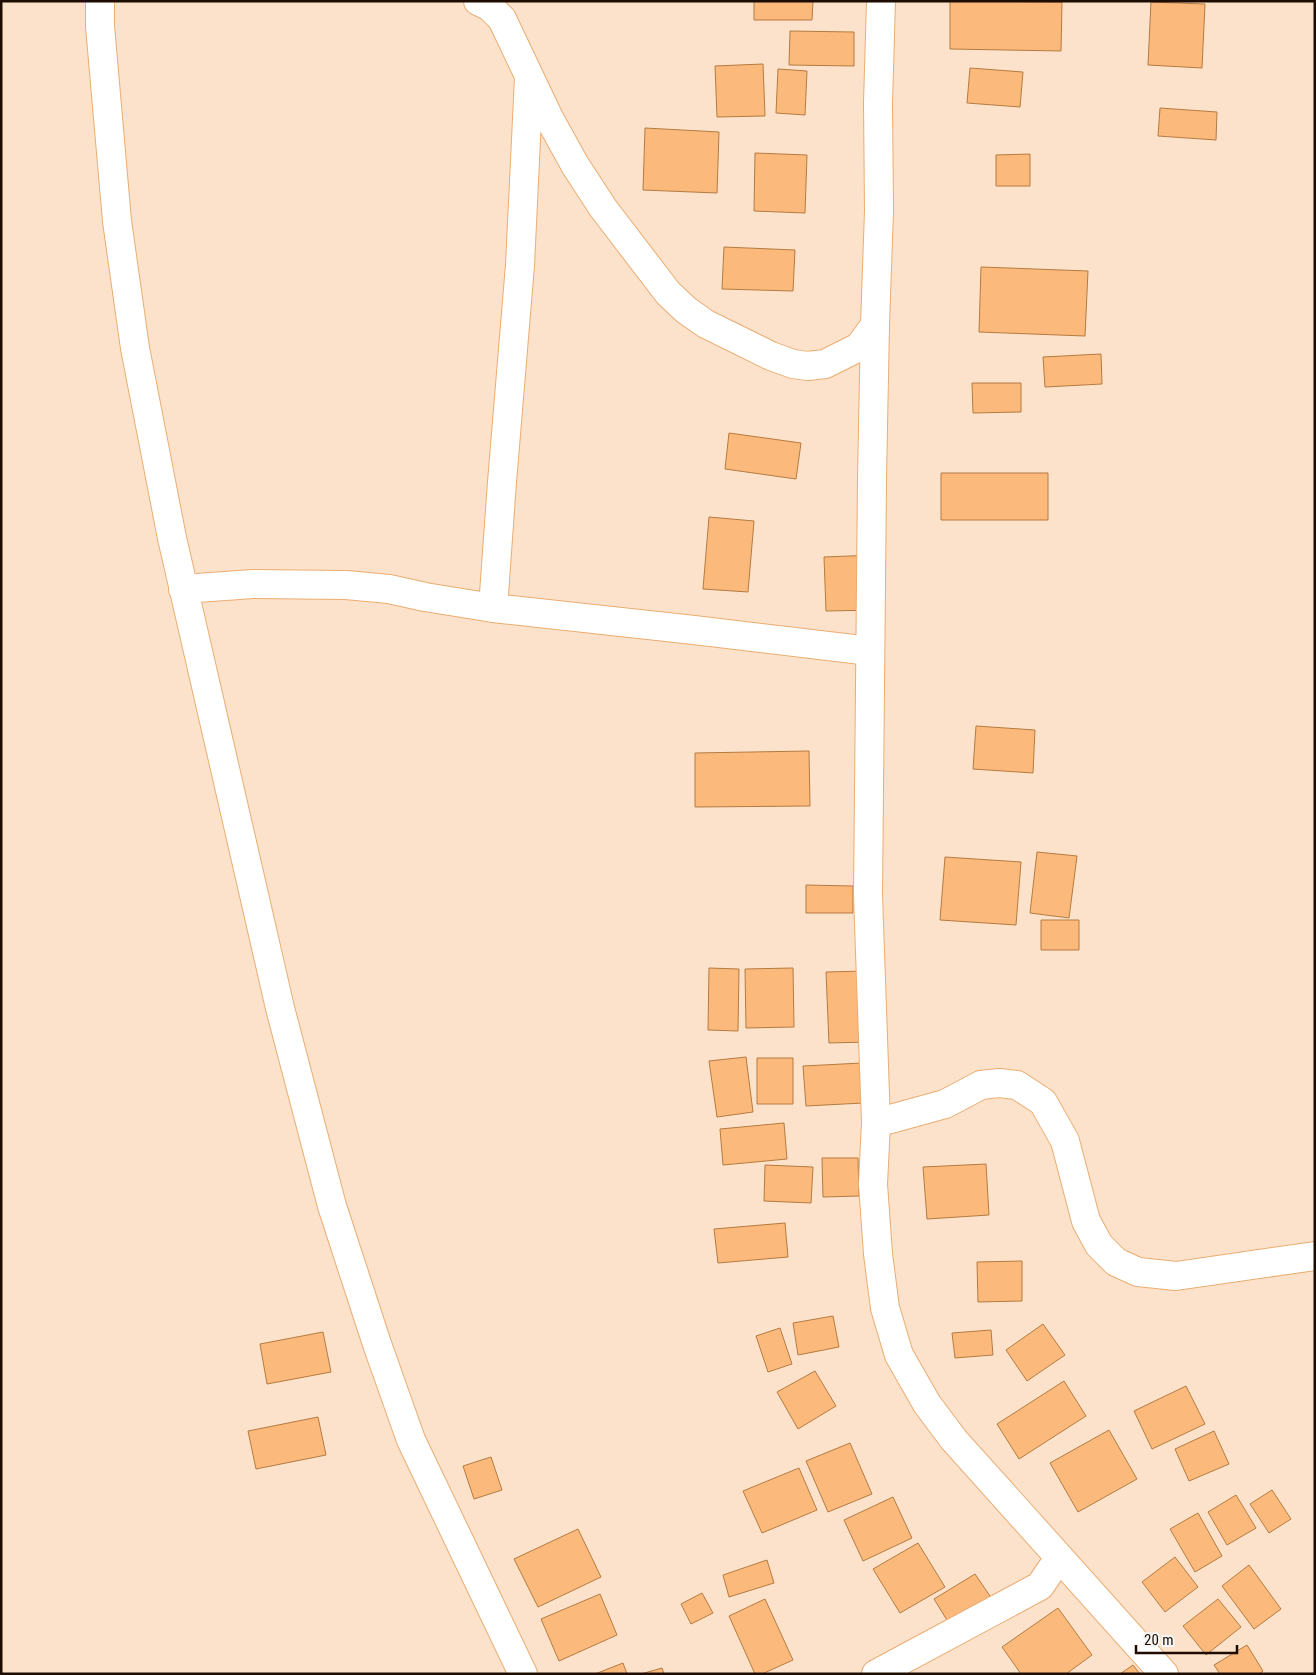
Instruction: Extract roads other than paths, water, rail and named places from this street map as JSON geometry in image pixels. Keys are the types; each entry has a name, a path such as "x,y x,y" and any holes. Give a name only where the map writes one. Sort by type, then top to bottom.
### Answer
{"street":[{"path":"100,1 100,26 117,221 135,348 183,588 280,1008 332,1206 377,1344 411,1440 523,1674"},
{"path":"478,1 490,7 502,19 529,77 567,149 603,208 668,293 686,310 706,324 771,356 793,364 808,366 825,364 859,346 874,325"},
{"path":"881,1 878,103 879,211 874,325 868,895 876,1123 873,1184 878,1254 885,1308 899,1355 927,1404 954,1440 1164,1674"},
{"path":"493,608 520,265 529,77"},
{"path":"183,588 254,584 346,585 389,589 493,608 870,651"},
{"path":"876,1123 945,1104 982,1085 999,1083 1017,1085 1042,1102 1065,1141 1086,1220 1098,1245 1116,1262 1138,1272 1176,1276 1315,1256"},
{"path":"876,1674 1040,1586 1059,1558"}]}
